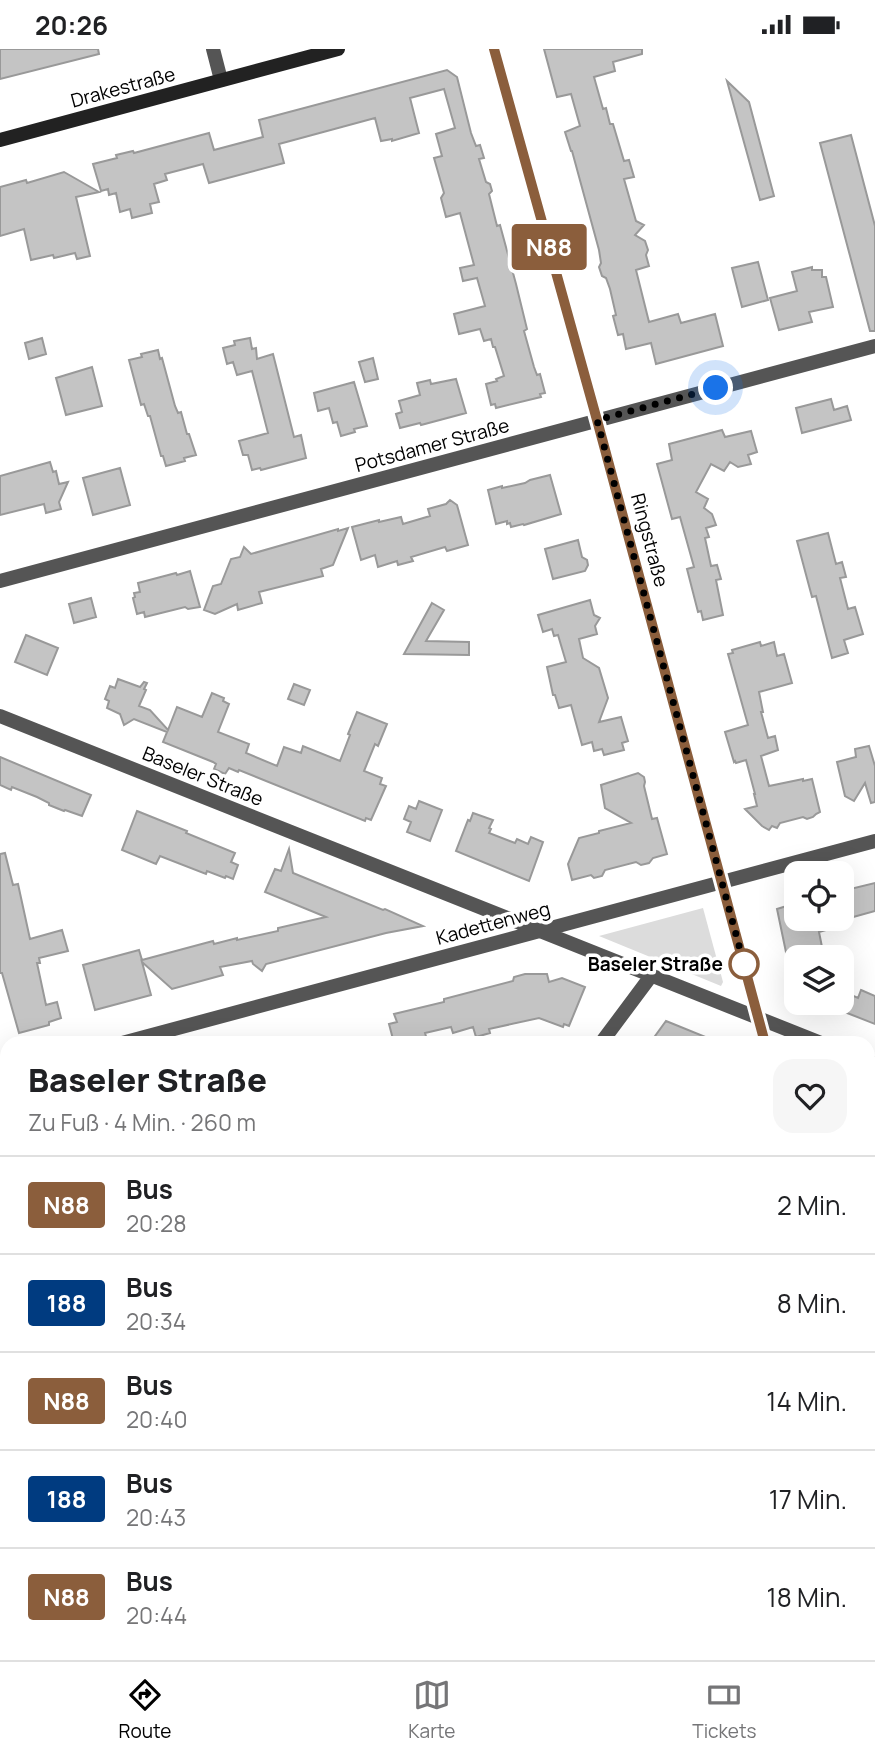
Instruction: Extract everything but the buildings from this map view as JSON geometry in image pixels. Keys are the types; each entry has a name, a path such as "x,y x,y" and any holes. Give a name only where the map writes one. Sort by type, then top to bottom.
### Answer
{"street":[{"path":"213,49 221,80"},
{"name":"Drakestraße","path":"0,140 338,49"},
{"name":"Ringstraße","path":"494,49 763,1036"},
{"name":"Potsdamer Straße","path":"0,581 875,345"},
{"name":"Baseler Straße","path":"0,716 803,1036"},
{"name":"Kadettenweg","path":"148,1036 875,841"},
{"path":"606,1036 651,976"}],"shaded area":[{"path":"703,908 723,982 721,986 599,936"}],"bus line":[{"name":"N88","path":"494,49 666,671 763,1036"}],"place":[{"name":"Baseler Straße","path":"744,964"}],"route":[{"path":"716,388 597,420 744,964"}]}
